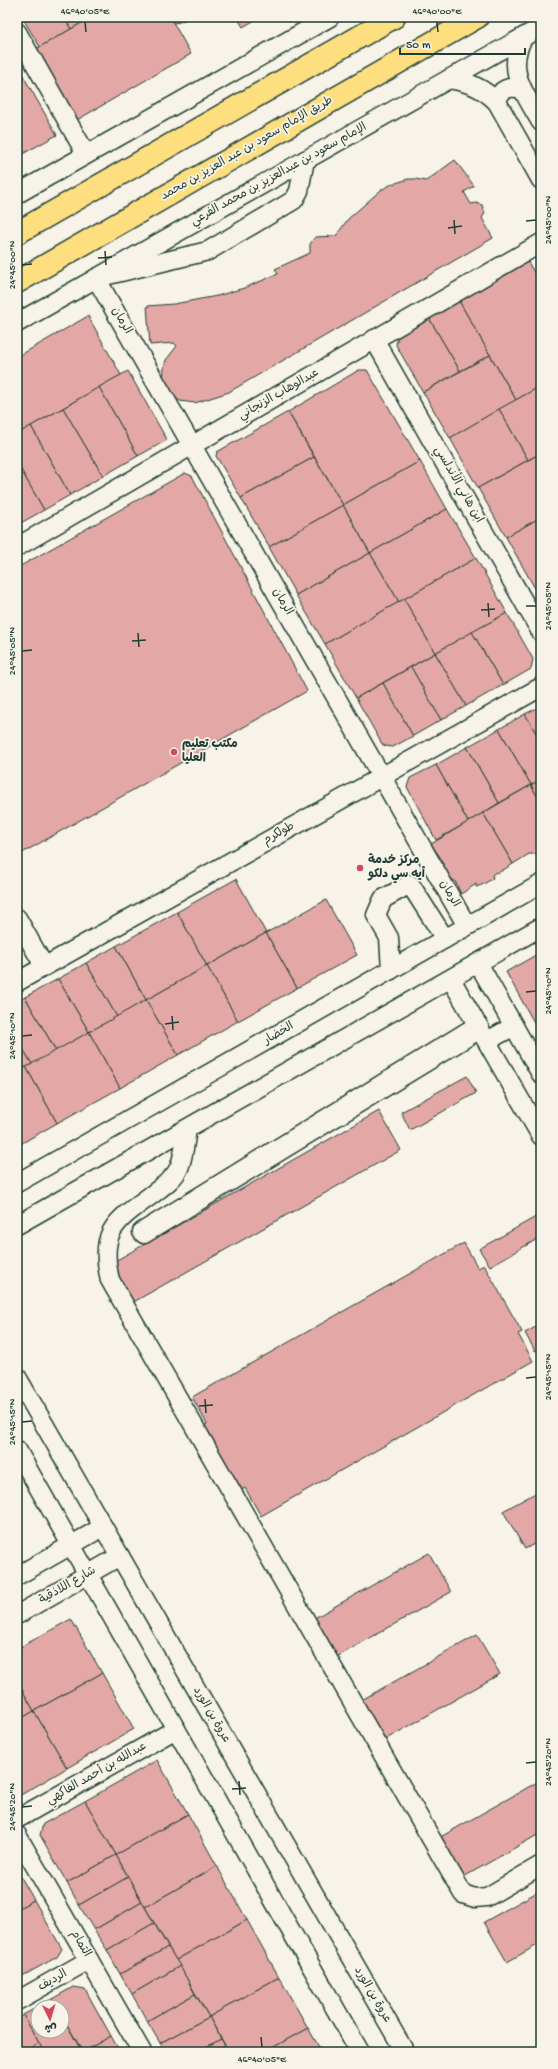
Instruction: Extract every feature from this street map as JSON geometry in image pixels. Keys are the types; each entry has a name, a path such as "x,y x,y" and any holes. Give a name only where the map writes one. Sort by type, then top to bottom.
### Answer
{"main road":[{"path":"17,233 394,17"},
{"name":"طريق الإمام سعود بن عبد العزيز بن محمد","path":"17,282 477,17"}],"street":[{"path":"17,194 330,17"},
{"name":"الإمام سعود بن عبدالعزيز بن محمد الفرعي","path":"17,324 541,28"},
{"path":"17,32 86,154"},
{"path":"522,38 515,58 517,74 522,88 541,122"},
{"path":"449,79 474,85 488,93 497,102 541,180"},
{"path":"497,102 498,94 503,90 512,87 522,88"},
{"path":"96,278 208,251 294,200 299,191 305,160"},
{"name":"عبدالوهاب الزنجاني","path":"17,547 541,243"},
{"name":"الرمان","path":"96,278 467,926"},
{"name":"ابن هاني الأندلسي","path":"374,339 541,632"},
{"name":"طولكرم","path":"17,982 541,687"},
{"path":"391,970 389,938 376,915 383,898 410,884 445,939"},
{"name":"الخضار","path":"17,1183 541,884"},
{"path":"17,918 44,966"},
{"path":"17,1225 541,927"},
{"path":"478,963 541,1074"},
{"path":"451,979 541,1136"},
{"path":"482,1032 144,1234 142,1232 482,1032 518,1034 541,1046"},
{"path":"187,1129 179,1168 173,1177 114,1225 107,1241 106,1254 110,1280 463,1894 475,1898 487,1897 541,1865"},
{"name":"عروة بن الورد","path":"17,1377 405,2052"},
{"path":"17,1450 360,2052"},
{"path":"17,1576 103,1527"},
{"name":"شارع اللاذقية","path":"17,1615 120,1556"},
{"name":"عبدالله بن أحمد الفاكهي","path":"17,1819 176,1729"},
{"name":"التمام","path":"17,1835 142,2052"},
{"name":"الرديف","path":"17,2001 89,1960"}],"building":[{"path":"22,17 64,17 71,29 40,47"},
{"path":"64,17 92,17 71,29"},
{"path":"92,17 170,17 191,54 77,120 36,49"},
{"path":"170,17 190,17 180,22 173,23"},
{"path":"237,17 260,17 243,27"},
{"path":"17,65 57,135 17,157"},
{"path":"455,160 474,186 464,192 471,204 476,203 482,205 485,213 482,218 493,238 229,392 195,403 180,401 173,396 163,378 166,360 177,346 174,343 150,345 147,306 174,304 217,296 244,288 278,274 275,269 310,253 310,244 315,237 336,236 348,219 381,190 390,185 408,179 426,181"},
{"path":"528,262 541,284 541,386 516,400 459,301"},
{"path":"459,301 490,355 460,371 429,318"},
{"path":"88,316 121,375 17,434 17,357"},
{"path":"429,318 460,371 423,392 396,345 398,336"},
{"path":"490,355 516,400 450,438 423,392"},
{"path":"359,370 367,370 420,461 343,505 288,412"},
{"path":"128,371 167,440 138,456 99,387"},
{"path":"541,386 541,453 528,460 499,409"},
{"path":"99,387 138,456 103,476 63,408"},
{"path":"63,408 103,476 70,495 31,426"},
{"path":"499,409 528,460 478,488 450,438"},
{"path":"288,412 314,457 241,498 216,456 217,452"},
{"path":"31,426 70,495 44,510 17,463 17,434"},
{"path":"541,453 541,517 506,537 478,488"},
{"path":"314,457 343,505 269,547 241,498"},
{"path":"420,461 447,509 370,553 343,505"},
{"path":"17,463 44,510 17,525"},
{"path":"185,473 192,476 307,691 17,856 17,568"},
{"path":"343,505 370,553 296,595 269,547"},
{"path":"447,509 476,558 399,602 370,553"},
{"path":"541,517 541,589 537,592 506,537"},
{"path":"370,553 399,602 325,644 296,595"},
{"path":"476,558 507,613 435,653 404,599"},
{"path":"404,599 435,653 356,698 325,644"},
{"path":"507,613 533,659 531,669 503,685 472,632"},
{"path":"472,632 503,685 466,706 435,653"},
{"path":"435,653 466,706 441,720 411,667"},
{"path":"411,667 441,720 413,736 383,683"},
{"path":"383,683 413,736 393,747 382,744 356,698"},
{"path":"541,706 541,742 525,714"},
{"path":"525,714 541,742 541,779 531,785 499,729"},
{"path":"499,729 531,785 499,803 467,747"},
{"path":"467,747 499,803 468,822 436,765"},
{"path":"436,765 468,822 436,840 407,787 410,778"},
{"path":"541,779 541,803 531,785"},
{"path":"531,785 541,803 541,850 537,854 529,854 513,864 483,813"},
{"path":"483,813 513,864 498,873 496,872 492,875 493,878 484,884 476,887 476,884 461,894 455,881 448,877 440,862 442,860 431,844"},
{"path":"236,879 266,933 207,966 177,912"},
{"path":"326,900 357,955 297,988 266,933"},
{"path":"177,912 207,966 146,1000 116,946"},
{"path":"266,933 297,988 238,1021 207,966"},
{"path":"116,946 146,1000 117,1017 86,963"},
{"path":"541,952 541,1035 506,972"},
{"path":"86,963 117,1017 89,1032 58,979"},
{"path":"207,966 238,1021 178,1055 146,1000"},
{"path":"58,979 89,1032 56,1051 25,997"},
{"path":"25,997 56,1051 32,1064 17,1039 17,1002"},
{"path":"146,1000 178,1055 120,1088 89,1032"},
{"path":"89,1032 120,1088 57,1123 26,1067"},
{"path":"17,1039 32,1064 17,1072"},
{"path":"26,1067 57,1123 17,1146 17,1072"},
{"path":"467,1076 476,1093 410,1130 401,1112"},
{"path":"379,1111 401,1150 130,1304 108,1265"},
{"path":"541,1214 541,1237 490,1266 479,1249"},
{"path":"464,1243 478,1268 484,1265 522,1332 518,1334 533,1361 261,1516 245,1488 236,1493 199,1428 207,1424 192,1397"},
{"path":"541,1324 541,1347 535,1351 525,1333"},
{"path":"541,1490 541,1540 525,1549 503,1511"},
{"path":"429,1553 451,1592 333,1659 311,1620"},
{"path":"71,1619 102,1673 34,1711 17,1681 17,1649"},
{"path":"477,1635 500,1674 381,1742 358,1702"},
{"path":"102,1673 134,1729 67,1768 34,1711"},
{"path":"17,1681 34,1711 17,1721"},
{"path":"34,1711 67,1768 19,1796 17,1792 17,1721"},
{"path":"157,1760 188,1814 116,1855 85,1801"},
{"path":"541,1780 541,1833 460,1879 437,1839"},
{"path":"85,1801 116,1855 67,1883 40,1835 43,1824"},
{"path":"188,1814 217,1866 145,1907 116,1855"},
{"path":"116,1855 128,1877 79,1905 67,1883"},
{"path":"217,1866 247,1920 176,1960 145,1907"},
{"path":"17,1870 34,1900 17,1909"},
{"path":"128,1877 142,1902 94,1930 79,1905"},
{"path":"541,1890 541,1943 507,1962 484,1922"},
{"path":"34,1900 62,1949 57,1957 17,1979 17,1909"},
{"path":"142,1902 154,1923 107,1950 94,1930"},
{"path":"247,1920 279,1977 209,2017 176,1960"},
{"path":"154,1923 168,1947 120,1974 107,1950"},
{"path":"168,1947 180,1966 132,1994 120,1974"},
{"path":"180,1966 195,1994 147,2021 132,1994"},
{"path":"279,1977 308,2028 265,2052 229,2052 209,2017"},
{"path":"73,1987 85,1989 111,2036 83,2052 70,2030 70,1999 52,1999"},
{"path":"195,1994 209,2017 160,2043 147,2021"},
{"path":"30,2011 30,2027 23,2015"},
{"path":"23,2015 30,2027 30,2039 37,2039 39,2043 22,2052 17,2052 17,2019"},
{"path":"209,2017 221,2039 197,2052 165,2052 160,2043"},
{"path":"308,2028 322,2052 265,2052"},
{"path":"70,2030 82,2052 44,2052 37,2039 70,2039"},
{"path":"111,2036 120,2052 83,2052"},
{"path":"221,2039 229,2052 197,2052"},
{"path":"39,2043 44,2052 22,2052"}],"place":[{"name":"مكتب تعليم العليا","path":"174,752"},
{"name":"مركز خدمة أيه سي دلكو","path":"360,868"}]}
